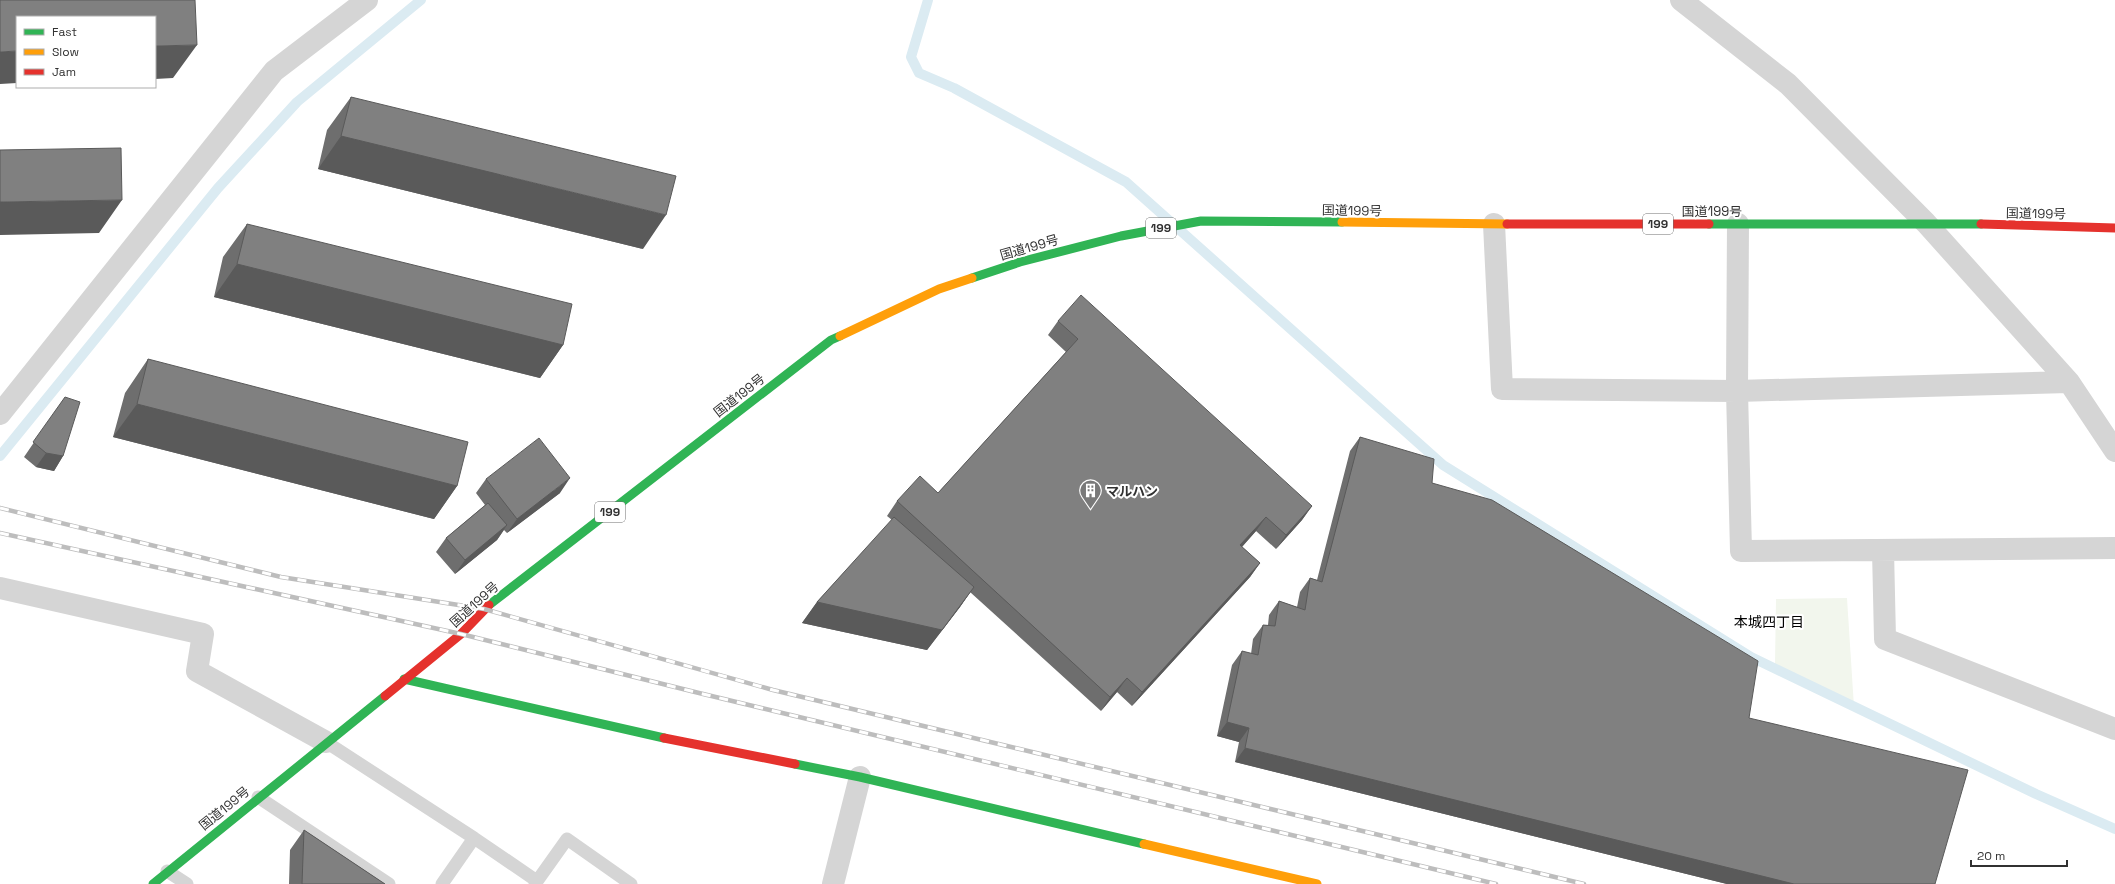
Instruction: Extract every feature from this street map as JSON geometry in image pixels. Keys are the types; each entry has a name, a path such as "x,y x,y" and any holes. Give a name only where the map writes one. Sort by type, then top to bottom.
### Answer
{"main road":[{"name":"国道199号","path":"153,884 258,797 461,634 484,609 831,340 939,289 1020,262 1121,236 1201,221 1494,224 1926,223 2115,228"},
{"path":"404,679 633,732 860,777 1272,879 1317,884"}],"street":[{"path":"0,414 274,71 368,0"},
{"path":"1681,0 1788,84 1926,223 2069,382 2115,450"},
{"path":"1494,224 1502,389 1737,391 2069,382"},
{"path":"1738,224 1737,391 1741,551 2115,548"},
{"path":"1883,550 1886,638 2115,729"},
{"path":"0,588 203,634 197,671 326,742"},
{"path":"832,884 860,777"}],"lane":[{"path":"326,742 474,838 536,883 567,839 631,884"},
{"path":"258,797 389,884"},
{"path":"442,884 474,838"},
{"path":"167,871 187,884"}],"shaded area":[{"path":"1847,598 1854,707 1775,664 1776,599"}],"building":[{"path":"0,0 195,0 197,45 156,46 156,16 16,16 16,51 0,52"},
{"path":"351,97 676,176 666,215 341,136"},
{"path":"121,148 122,200 0,202 0,150"},
{"path":"247,224 572,304 563,345 237,264"},
{"name":"マルハン","path":"1081,295 1312,506 1286,535 1266,517 1240,545 1260,563 1142,692 1127,678 1110,697 897,501 920,476 938,493 1078,339 1058,321"},
{"path":"148,359 468,442 457,486 137,404"},
{"path":"65,397 80,402 63,456 46,453 33,442"},
{"path":"1360,437 1434,459 1432,483 1492,500 1758,661 1749,718 1968,770 1935,884 1794,884 1245,748 1249,728 1227,722 1242,651 1258,655 1263,625 1275,626 1279,601 1305,610 1310,578 1322,582"},
{"path":"539,438 570,478 517,519 486,479"},
{"path":"488,503 507,525 465,560 446,538"},
{"path":"894,517 974,587 942,630 817,602"},
{"path":"304,830 385,884 302,884"}],"waterway":[{"path":"0,456 218,188 297,102 421,0"},
{"path":"928,0 911,57 919,73 954,88 1126,182 1443,465 1751,657 2036,794 2115,829"}],"railway":[{"path":"0,508 281,577 484,609 773,690 1584,884"},
{"path":"0,533 461,634 699,693 1496,884"}],"traffic: fast":[{"path":"972,278 1020,262 1121,236 1201,221 1342,222"},
{"path":"1709,224 1981,224"},
{"path":"489,605 831,340 840,336"},
{"path":"404,679 664,738"},
{"path":"153,884 385,696"},
{"path":"795,764 860,777 1144,844"}],"traffic: slow":[{"path":"1342,222 1507,224"},
{"path":"840,336 939,289 972,278"},
{"path":"1144,844 1317,884"}],"traffic: jam":[{"path":"1507,224 1709,224"},
{"path":"1981,224 2115,228"},
{"path":"385,696 461,634 489,605"},
{"path":"664,738 795,764"}],"place":[{"name":"マルハン","path":"1091,510"}],"district":[{"name":"本城四丁目","path":"1769,622"}]}
